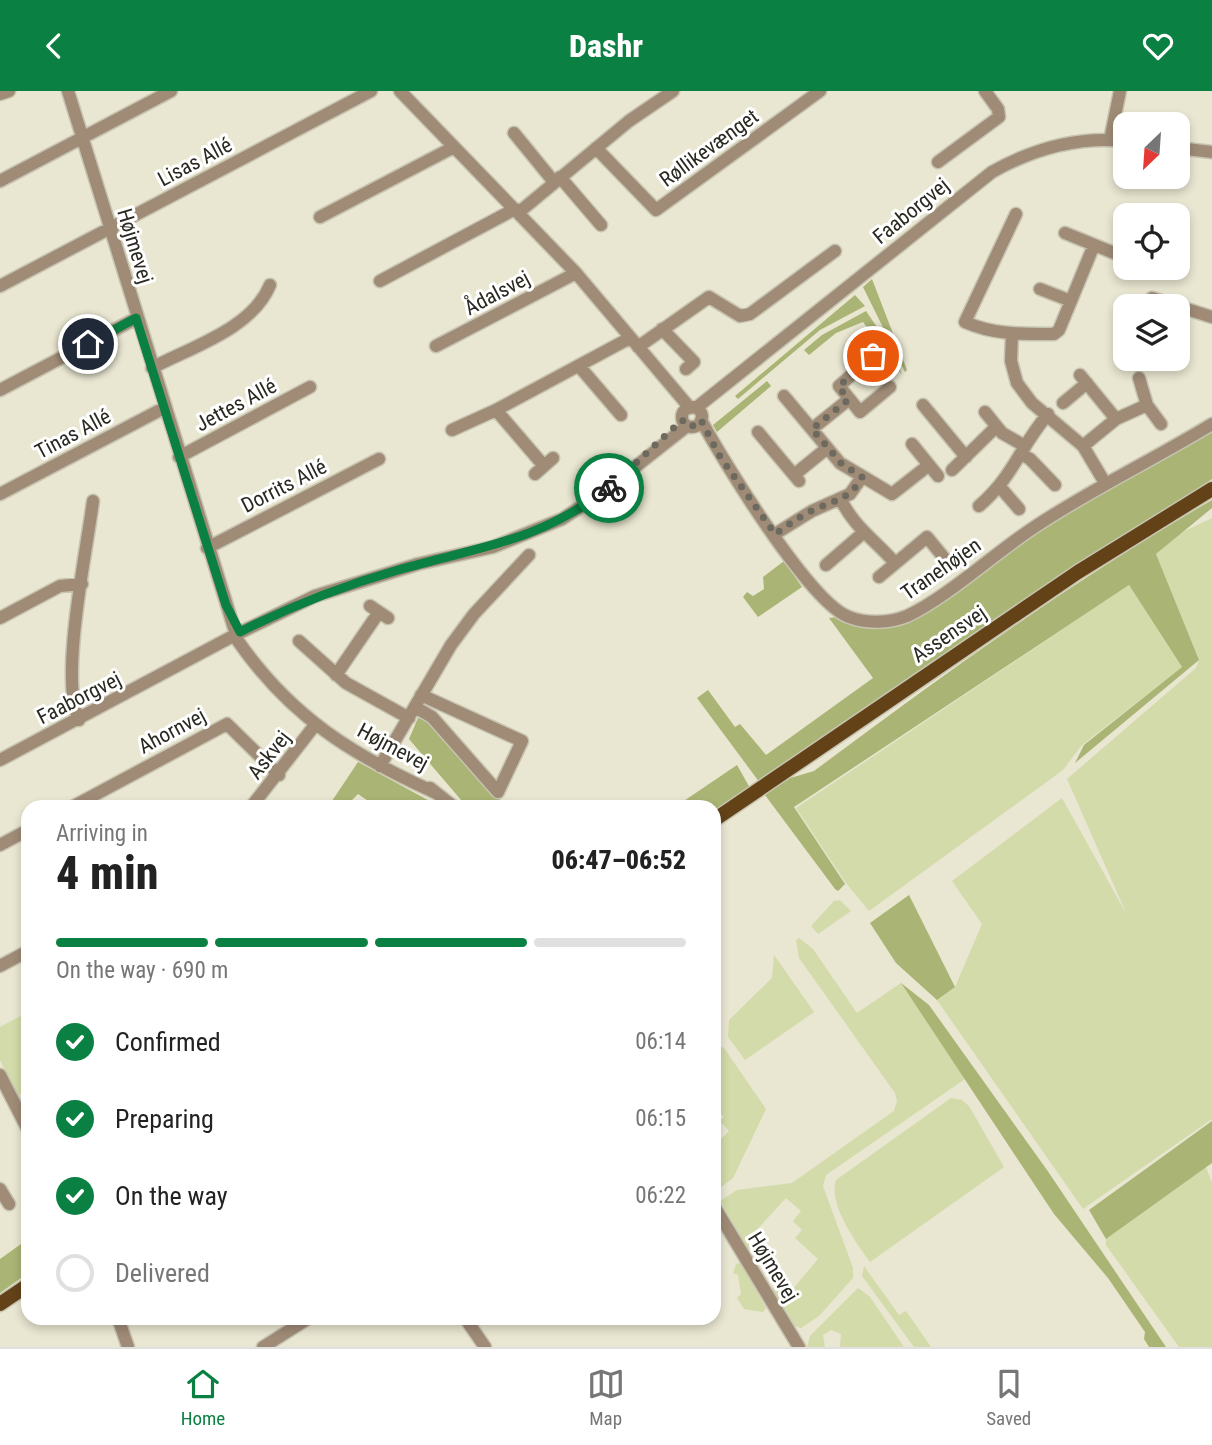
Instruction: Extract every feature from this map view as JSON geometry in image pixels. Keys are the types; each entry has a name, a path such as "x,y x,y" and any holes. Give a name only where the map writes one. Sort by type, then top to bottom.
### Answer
{"main road":[{"name":"Assensvej","path":"721,815 1078,572 1212,489"},
{"path":"0,1304 21,1290"}],"street":[{"path":"0,94 9,91"},
{"name":"Højmevej","path":"68,91 207,548 239,637 264,675 315,725 334,739 414,775 445,800"},
{"path":"0,181 171,91"},
{"name":"Lisas Allé","path":"0,286 371,91"},
{"path":"400,91 576,273 692,417"},
{"path":"380,281 516,211 673,91"},
{"name":"Røllikevænget","path":"596,148 656,211 820,91"},
{"path":"938,162 999,117 998,109 985,91"},
{"path":"1110,140 1120,91"},
{"path":"514,133 601,225"},
{"name":"Faaborgvej","path":"0,760 314,596 379,575 521,538 592,500 992,173 1023,156 1057,145 1113,140"},
{"path":"320,217 454,147"},
{"path":"1190,149 1212,152"},
{"path":"1016,214 965,322 979,328 1012,333 1054,334 1059,330 1094,245"},
{"path":"1065,233 1113,253"},
{"path":"452,430 579,366 663,329 709,297 740,316 750,314 835,251"},
{"name":"Ådalsvej","path":"436,347 576,273"},
{"path":"152,368 238,323 255,309 271,285"},
{"path":"1040,289 1071,301"},
{"path":"1190,311 1212,317"},
{"path":"0,390 136,318"},
{"path":"663,329 694,362 686,369"},
{"path":"1012,333 1011,361 1017,383 1032,403 1083,446 1105,483"},
{"path":"873,356 839,386 860,412 890,387"},
{"path":"579,366 621,415"},
{"path":"1063,403 1084,379 1116,419"},
{"path":"1139,379 1147,405 1161,424"},
{"name":"Jettes Allé","path":"179,457 310,387"},
{"path":"784,396 841,463 892,494 929,465"},
{"path":"812,429 848,400"},
{"path":"923,405 966,457"},
{"path":"1083,446 1116,419 1147,405"},
{"name":"Tinas Allé","path":"0,494 164,408"},
{"path":"496,410 544,466"},
{"path":"985,412 996,428 1022,450 1055,485"},
{"name":"Tranehøjen","path":"979,506 1000,487 1048,414"},
{"name":"Tranehøjen","path":"692,417 815,592 831,607 849,617 888,621 912,613 1031,529 1105,483 1212,424"},
{"path":"951,470 996,428"},
{"path":"758,432 797,478 827,449"},
{"path":"912,444 938,476"},
{"name":"Dorrits Allé","path":"207,548 379,459"},
{"path":"775,534 812,511 841,500 857,487 862,477"},
{"path":"1000,487 1019,509"},
{"name":"Tranehøjen","path":"841,500 853,522 895,563"},
{"path":"79,720 74,705 73,653 93,501"},
{"path":"827,565 863,533"},
{"name":"Tranehøjen","path":"879,577 927,537 945,559"},
{"path":"387,765 415,706 474,614 529,555"},
{"path":"0,618 60,586 82,584"},
{"path":"336,675 379,612"},
{"path":"299,641 336,675 362,694 415,706 522,741 498,792 432,717 415,706"},
{"name":"Ahornvej","path":"85,800 227,724 279,775"},
{"name":"Askvej","path":"257,800 315,725"},
{"path":"0,845 21,834"},
{"path":"0,966 21,955"},
{"path":"2,1083 21,1118"},
{"path":"0,1189 9,1204"},
{"name":"Højmevej","path":"721,1218 799,1347"},
{"path":"120,1325 128,1347"},
{"path":"263,1347 298,1325"},
{"path":"471,1325 485,1347"}],"green space":[{"path":"872,279 907,370 905,372 863,287"},
{"path":"855,295 865,306 820,330 738,399 735,396"},
{"path":"866,311 885,339 902,375 863,322 836,333 809,355 804,350 822,335"},
{"path":"767,381 771,386 717,432 713,425"},
{"path":"1212,429 1212,479 760,783 697,698 708,690 735,727 740,724 766,755 873,678 829,618 837,617 860,626 886,626 1073,508"},
{"path":"1212,500 1212,508 1156,554 1199,660 1075,763 1084,745 1182,667 1129,585 794,807 845,884 838,891 835,889 765,795 787,779 814,771 960,664 1059,596"},
{"path":"1212,518 1212,1119 1083,1209 937,1000 955,987 982,924 952,881 1062,798 1127,915 1067,779 1196,668 1199,660 1156,554 1183,532"},
{"path":"784,561 802,587 758,617 743,597 747,592 753,596 764,589 763,577"},
{"path":"1129,585 1182,667 1081,746 1063,770 869,911 846,883 796,808"},
{"path":"418,718 433,721 500,800 461,800 409,739"},
{"path":"358,762 428,800 367,800 358,794 352,800 333,800"},
{"path":"737,765 750,788 721,806 721,800 685,800"},
{"path":"909,895 955,987 937,1000 896,963 870,923"},
{"path":"840,900 851,911 818,934 811,926 834,901"},
{"path":"799,938 813,949 857,1013 901,983 965,1079 826,1175 823,1186 853,1268 853,1278 819,1316 801,1328 795,1326 772,1289 781,1276 792,1290 818,1259 795,1238 802,1230 793,1221 801,1211 786,1198 751,1236 759,1245 748,1249 721,1200 737,1190 792,1183 894,1111 897,1101 895,1093 799,958 796,940"},
{"path":"774,955 814,1012 745,1060 728,1037 729,1020 772,978"},
{"path":"901,983 929,1005 1047,1170 1166,1347 1149,1347 1144,1339 1145,1332 1108,1278 1054,1214"},
{"path":"21,1016 20,1102 0,1060 0,1027"},
{"path":"721,1046 766,1109 733,1178 721,1187 721,1139 729,1131 721,1122 724,1117 721,1114"},
{"path":"951,1098 962,1100 969,1106 1004,1167 870,1262 851,1234 840,1211 836,1200 836,1180"},
{"path":"1212,1121 1212,1163 1106,1239 1089,1210"},
{"path":"1206,1167 1212,1183 1212,1347 1179,1347 1106,1245 1106,1239"},
{"path":"21,1244 21,1278 0,1293 0,1259"},
{"path":"740,1263 766,1308 763,1312 744,1309 737,1298 741,1294 738,1275 733,1273 736,1264"},
{"path":"864,1266 899,1315 906,1311 931,1347 914,1347 862,1276"},
{"path":"858,1288 870,1297 904,1347 840,1347 841,1334 831,1330 823,1335 825,1347 807,1347 810,1336"}],"way so far":[{"path":"609,488 637,465 682,420 687,426 694,427 701,420 719,455 775,534 812,511 841,500 857,487 862,477 841,463 812,429 848,400 839,386 873,356"}],"route":[{"path":"88,344 136,318 207,548 226,605 240,632 314,596 418,564 458,557 521,538 562,519 609,488"}]}
